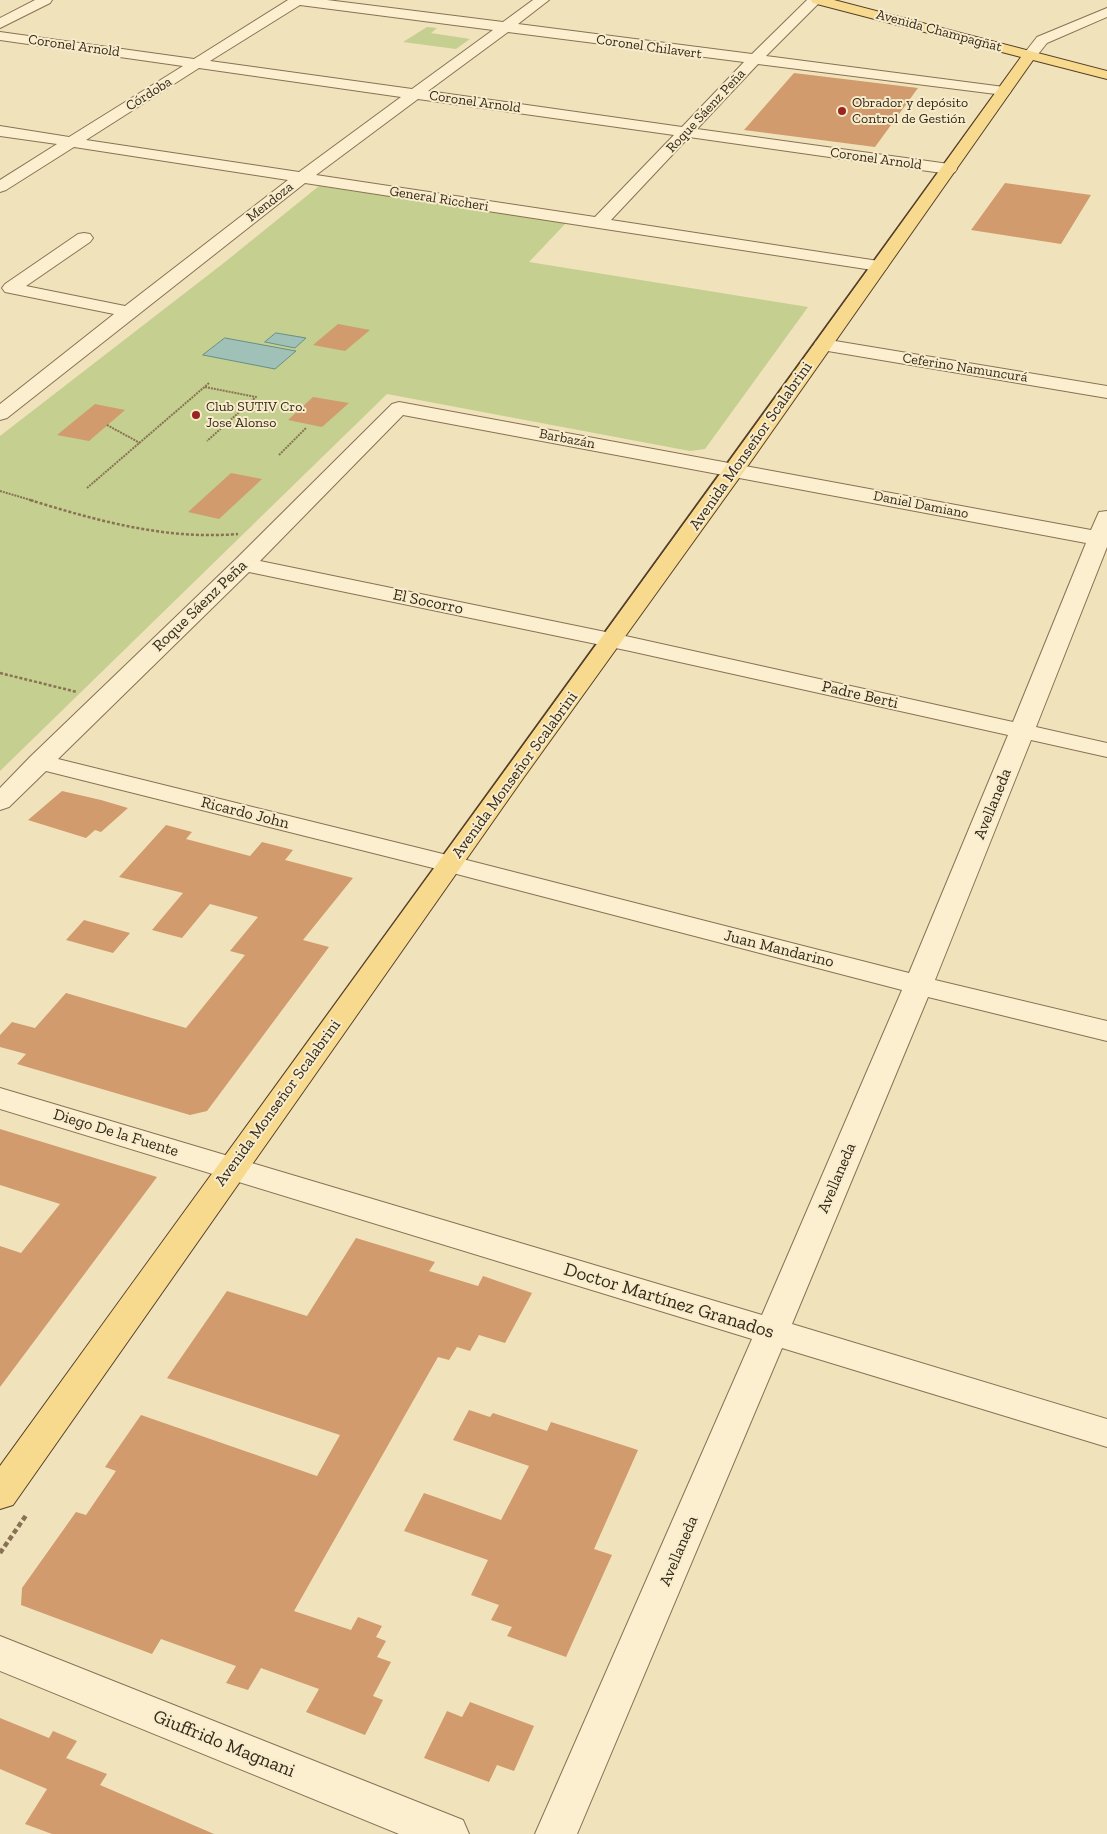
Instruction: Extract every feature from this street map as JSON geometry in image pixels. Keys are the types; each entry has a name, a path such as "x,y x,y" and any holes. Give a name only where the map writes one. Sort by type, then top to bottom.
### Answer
{"main road":[{"name":"Avenida Champagñat","path":"816,0 1107,75"},
{"name":"Avenida Monseñor Scalabrini","path":"0,1494 515,772 735,470 1030,55"}],"street":[{"path":"0,24 45,0"},
{"name":"Coronel Chilavert","path":"296,0 1004,91"},
{"name":"Córdoba","path":"0,187 296,0"},
{"name":"Mendoza","path":"2,412 301,178 542,0"},
{"name":"Roque Sáenz Peña","path":"599,223 754,60 816,0"},
{"path":"1030,55 1042,40 1107,12"},
{"name":"Coronel Arnold","path":"0,36 950,169"},
{"name":"General Riccheri","path":"0,131 879,266"},
{"path":"84,238 11,288 128,312"},
{"name":"Ceferino Namuncurá","path":"823,345 1107,392"},
{"name":"Roque Sáenz Peña","path":"0,802 244,564 399,408"},
{"name":"Barbazán","path":"399,408 735,470"},
{"name":"Daniel Damiano","path":"735,470 1104,532"},
{"name":"Avellaneda","path":"556,1834 772,1333 918,985 1104,532"},
{"name":"El Socorro","path":"244,564 612,640"},
{"name":"Padre Berti","path":"612,640 1107,750"},
{"name":"Ricardo John","path":"39,762 451,864"},
{"name":"Juan Mandarino","path":"451,864 918,985 1107,1031"},
{"name":"Diego De la Fuente","path":"0,1098 232,1168"},
{"name":"Doctor Martínez Granados","path":"232,1168 1107,1433"},
{"name":"Giuffrido Magnani","path":"0,1653 448,1834"}],"path":[{"path":"87,488 209,383"},
{"path":"205,387 256,396 207,441"},
{"path":"108,425 140,443"},
{"path":"278,454 306,428"},
{"path":"0,491 92,518 182,536 218,537 280,527"},
{"path":"0,674 105,698"}],"green space":[{"path":"427,27 437,28 431,33 470,39 456,49 403,42"},
{"path":"319,186 566,223 529,262 808,307 705,449 690,451 387,394 0,771 0,436 225,262"}],"water":[{"path":"276,333 306,338 295,348 265,342"},
{"path":"225,338 296,351 275,369 203,355"}],"building":[{"path":"794,73 918,88 875,147 744,130"},
{"path":"1005,183 1091,195 1061,244 971,230"},
{"path":"338,324 370,330 345,351 313,345"},
{"path":"313,397 349,403 322,427 288,420"},
{"path":"95,404 125,410 89,441 57,435"},
{"path":"231,473 262,479 219,519 188,512"},
{"path":"62,791 128,808 101,832 95,830 86,838 28,820"},
{"path":"166,825 192,832 186,839 250,856 262,842 293,850 285,860 353,878 303,940 329,947 207,1111 190,1115 17,1064 26,1054 0,1047 0,1035 12,1022 35,1028 66,993 186,1028 245,955 230,951 258,917 210,904 182,938 152,930 183,893 119,877"},
{"path":"84,920 130,933 113,953 66,940"},
{"path":"0,1129 157,1177 0,1387 0,1246 21,1253 60,1204 0,1185"},
{"path":"356,1238 435,1262 429,1271 478,1286 483,1276 532,1293 505,1343 479,1335 470,1351 457,1347 449,1360 438,1357 294,1611 351,1630 358,1617 382,1626 376,1637 386,1641 377,1657 391,1662 373,1696 383,1700 365,1735 306,1712 319,1689 261,1668 248,1690 226,1683 236,1666 161,1639 152,1654 21,1605 22,1588 76,1512 86,1515 116,1471 105,1467 141,1415 317,1476 340,1435 167,1378 227,1291 307,1316"},
{"path":"469,1410 490,1417 493,1413 547,1431 551,1422 638,1450 594,1549 612,1555 566,1657 507,1636 512,1627 491,1620 499,1605 471,1595 488,1560 404,1531 424,1493 501,1520 529,1466 453,1440"},
{"path":"470,1702 534,1726 514,1771 497,1765 489,1782 424,1758 447,1711 462,1717"},
{"path":"0,1718 49,1738 53,1731 77,1741 66,1758 107,1774 100,1785 214,1834 52,1834 25,1824 47,1789 0,1769"}],"place":[{"name":"Obrador y depósito Control de Gestión","path":"842,111"},
{"name":"Club SUTIV Cro. Jose Alonso","path":"196,415"}]}
